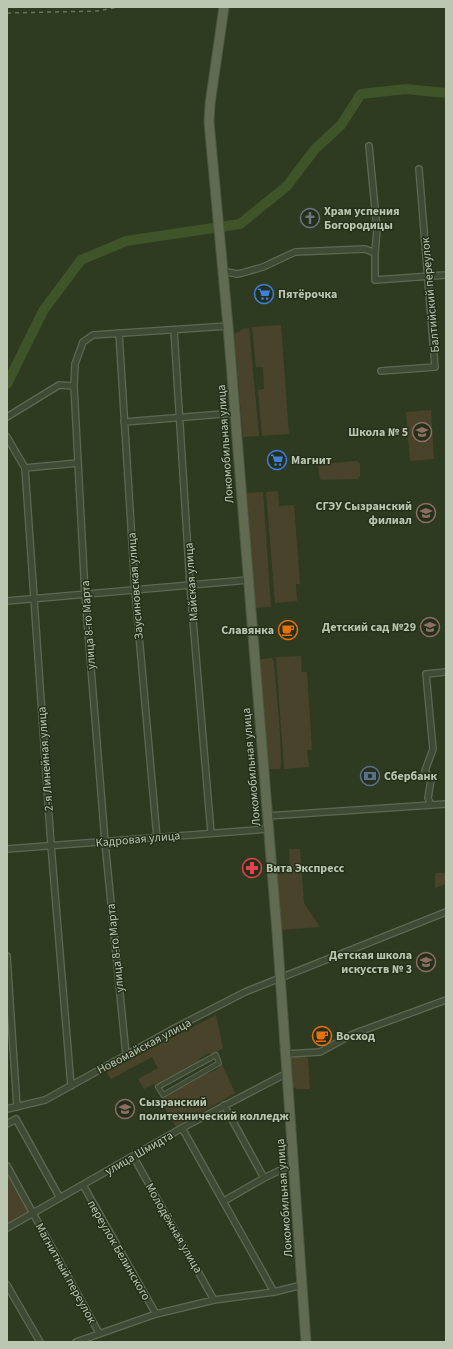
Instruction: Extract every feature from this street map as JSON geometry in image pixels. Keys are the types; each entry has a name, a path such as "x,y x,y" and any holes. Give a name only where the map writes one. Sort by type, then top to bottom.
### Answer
{"main road":[{"name":"Локомобильная улица","path":"224,7 210,104 209,122 228,326 280,977 306,1342"}],"street":[{"path":"369,146 377,229 375,280 446,275"},
{"name":"Балтийский переулок","path":"381,371 435,367 419,169"},
{"path":"222,271 237,274 242,273 263,267 295,252 365,249 375,253"},
{"name":"улица 8-го Марта","path":"126,1055 105,842 85,594 74,386 75,364 83,342 93,335 228,326"},
{"name":"Майская улица","path":"174,330 190,585 211,834"},
{"name":"Заусиновская улица","path":"119,333 135,590 157,838"},
{"path":"7,417 58,385 74,386"},
{"path":"124,422 235,414"},
{"name":"2-я Линейная улица","path":"7,437 25,468 51,845 71,1086"},
{"path":"25,468 78,464"},
{"path":"7,601 248,580"},
{"path":"431,805 428,798 431,780 425,771 433,749 426,674 446,672"},
{"path":"267,816 446,804"},
{"name":"Кадровая улица","path":"7,849 268,829"},
{"name":"Новомайская улица","path":"7,1109 45,1100 245,992 446,912"},
{"path":"7,956 17,1107"},
{"path":"286,1054 320,1052 353,1034 446,1000"},
{"path":"216,1055 219,1063 163,1095 158,1087 200,1063 216,1055"},
{"path":"200,1063 205,1071"},
{"name":"улица Шмидта","path":"7,1228 182,1128 287,1073"},
{"path":"224,1105 264,1178"},
{"path":"7,1124 16,1119 60,1198"},
{"path":"182,1128 274,1292"},
{"name":"Молодёжная улица","path":"133,1156 214,1300"},
{"path":"224,1201 264,1178 293,1164"},
{"path":"7,1166 34,1213"},
{"name":"переулок Белинского","path":"83,1185 156,1314"},
{"name":"Магнитный переулок","path":"34,1213 99,1333"},
{"path":"7,1285 40,1342"},
{"path":"76,1342 156,1314 214,1300 274,1292 302,1285"}],"shaded area":[{"path":"281,325 289,434 262,436 258,390 264,389 263,367 256,367 252,327"},
{"path":"249,328 259,436 243,437 234,334 243,329"},
{"path":"431,410 434,459 410,461 406,412"},
{"path":"357,461 360,464 360,476 358,479 320,479 318,466 320,464"},
{"path":"278,491 279,506 294,505 300,584 296,584 297,601 275,603 266,492"},
{"path":"263,492 271,607 255,608 247,493"},
{"path":"301,656 302,672 307,672 312,750 307,750 309,767 284,769 276,657"},
{"path":"272,658 274,662 279,718 281,751 280,769 268,768 259,662 262,659"},
{"path":"289,849 300,849 304,903 320,927 279,930 275,874 285,866 290,866"},
{"path":"435,873 446,873 446,884 435,888"},
{"path":"216,1015 223,1048 212,1055 209,1053 200,1058 199,1062 155,1087 154,1084 144,1089 138,1079 158,1068 152,1057 111,1079 106,1072"},
{"path":"293,1057 308,1058 310,1089 297,1089 291,1085 289,1059"},
{"path":"222,1064 235,1093 176,1127 160,1099 206,1072 209,1073 218,1069"},
{"path":"7,1174 30,1213 7,1226"}],"waterway":[{"path":"7,384 43,311 81,260 126,241 240,224 287,186 315,149 341,125 361,94 406,89 446,93"}],"railway":[{"path":"7,13 97,11 119,7"}],"place":[{"name":"Храм успения Богородицы","path":"310,218"},
{"name":"Пятёрочка","path":"264,294"},
{"name":"Школа № 5","path":"422,432"},
{"name":"Магнит","path":"277,460"},
{"name":"СГЭУ Сызранский филиал","path":"426,513"},
{"name":"Детский сад №29","path":"430,627"},
{"name":"Славянка","path":"288,630"},
{"name":"Сбербанк","path":"370,776"},
{"name":"Вита Экспресс","path":"252,868"},
{"name":"Детская школа искусств № 3","path":"426,962"},
{"name":"Восход","path":"322,1036"},
{"name":"Сызранский политехнический колледж","path":"125,1109"}]}
